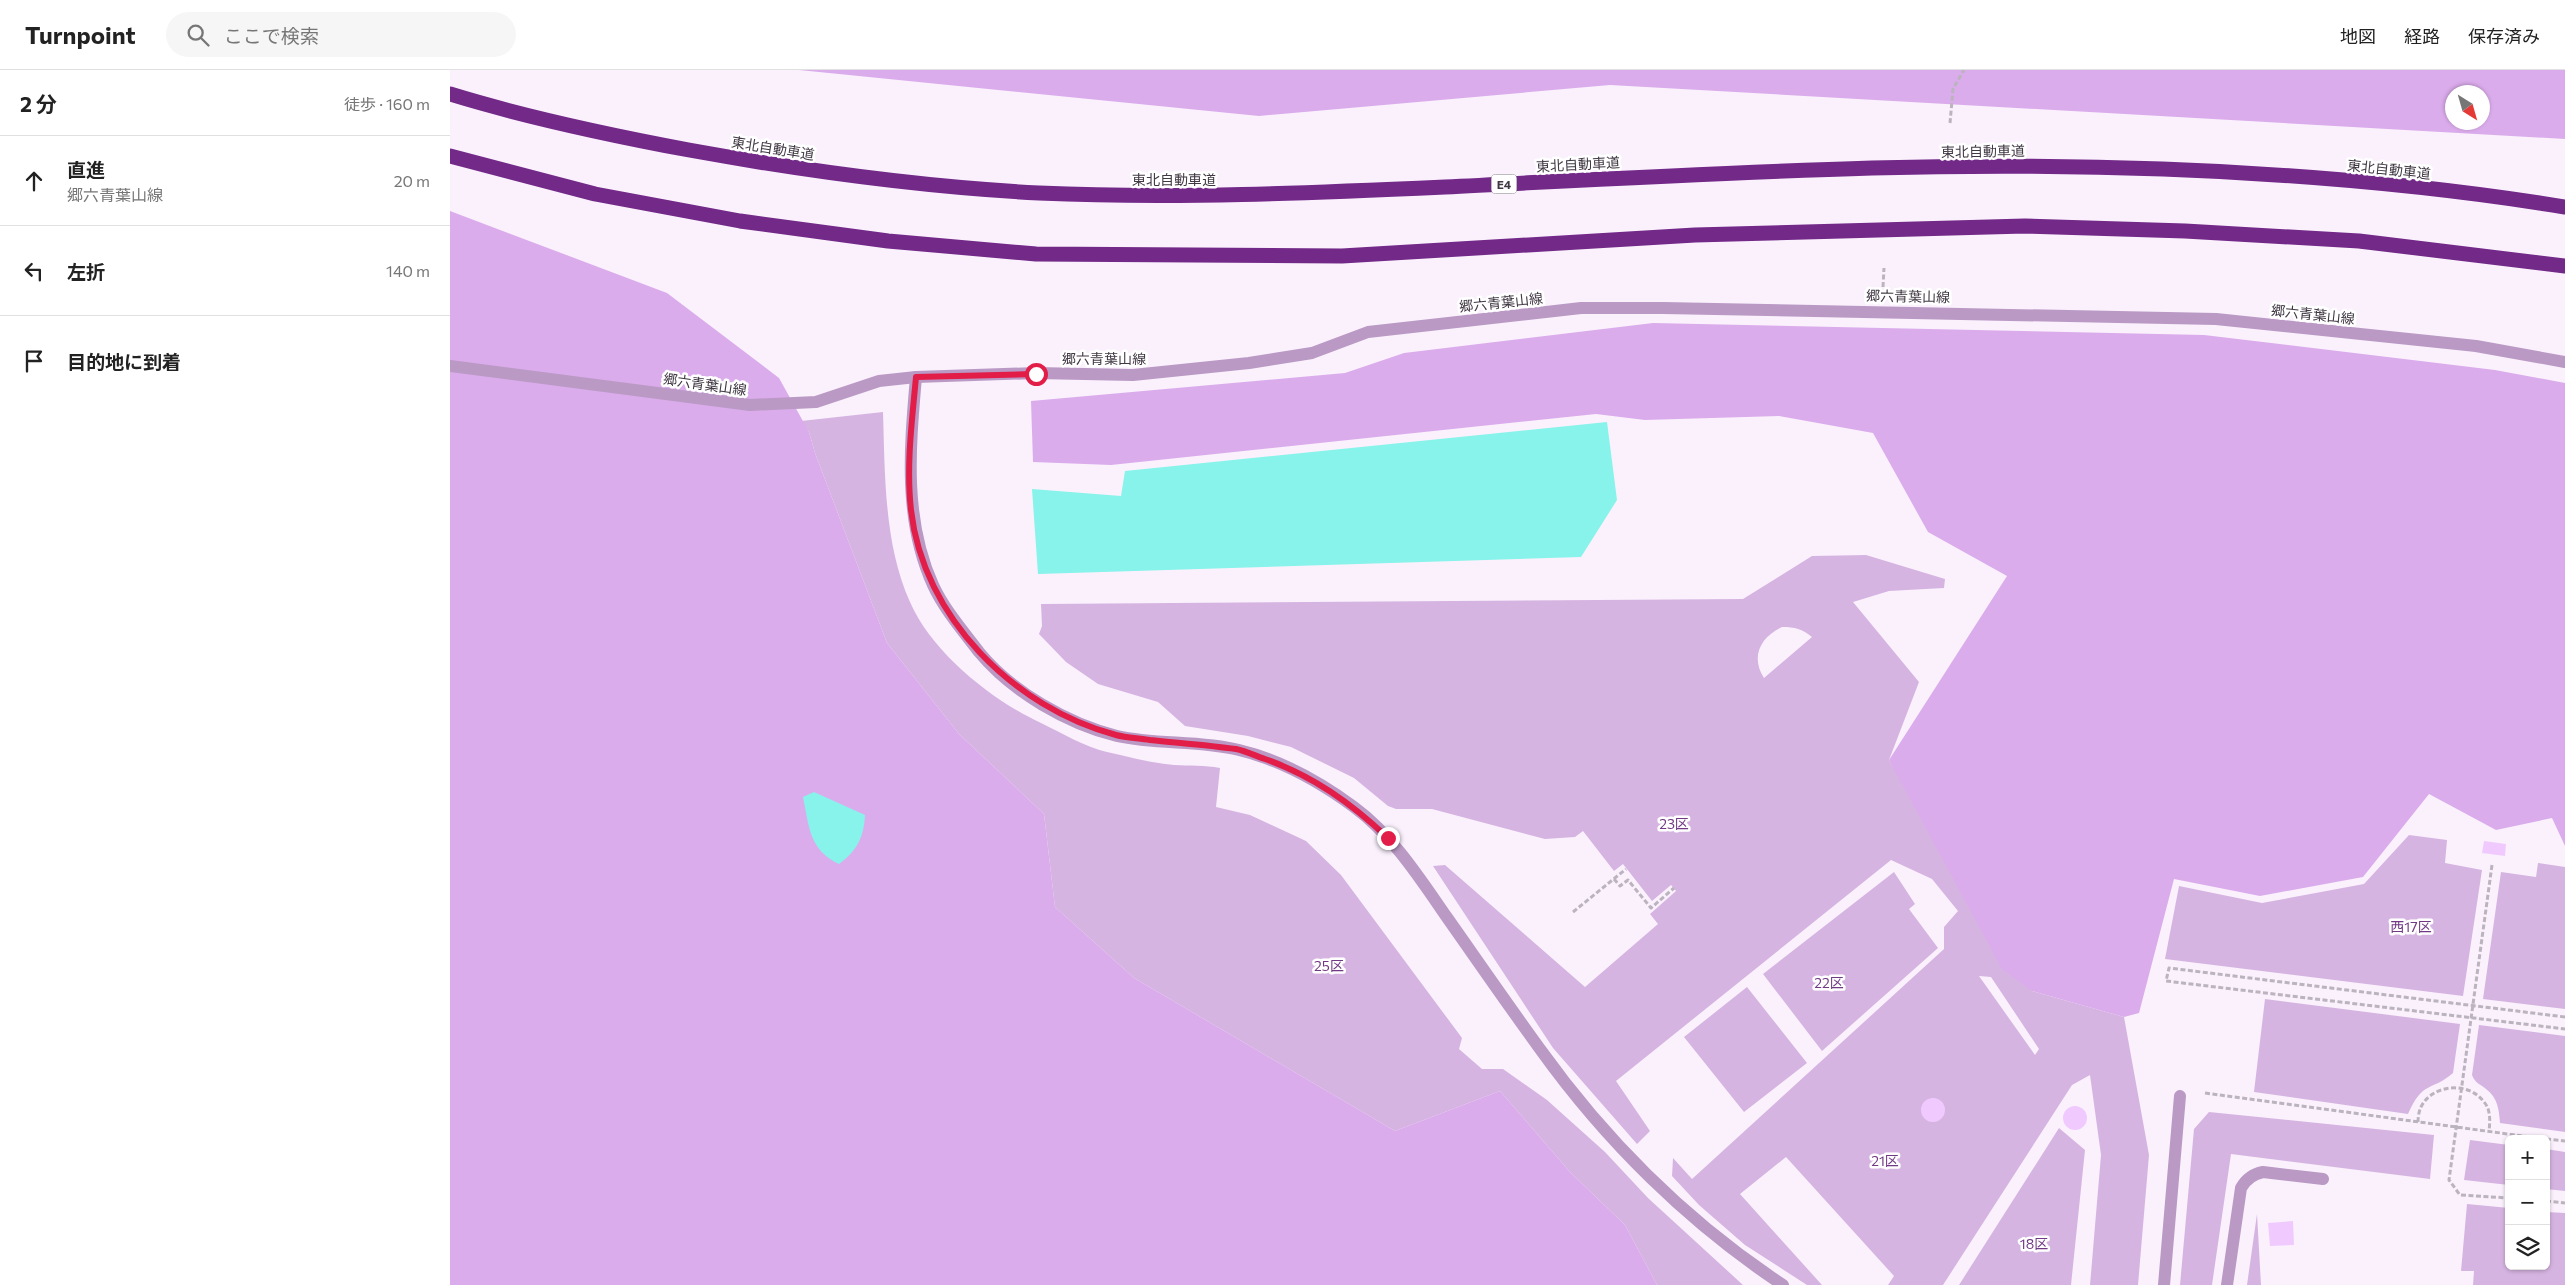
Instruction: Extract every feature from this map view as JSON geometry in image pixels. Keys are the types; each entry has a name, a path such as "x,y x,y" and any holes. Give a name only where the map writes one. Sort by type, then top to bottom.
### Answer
{"highway":[{"name":"東北自動車道","path":"450,94 611,135 766,164 896,182 1039,193 1203,196 1346,192 1875,168 2028,166 2190,169 2363,182 2565,207"},
{"path":"450,156 595,194 740,221 888,242 1036,254 1342,256 1695,235 2025,226 2185,231 2359,241 2565,266"}],"street":[{"name":"郷六青葉山線","path":"450,366 750,405 816,402 879,380 916,377 1036,374 1143,374 1249,363 1312,353 1368,332 1591,308 1882,311 2216,319 2476,346 2565,362"},
{"path":"916,377 911,432 911,510 933,585 947,609 982,655 1002,675 1029,695 1072,720 1117,736 1239,750 1284,766 1324,786 1359,811 1388,838 1417,874 1542,1053 1590,1113 1654,1182 1744,1259 1783,1285"},
{"path":"2164,1285 2180,1096"},
{"path":"2227,1285 2241,1188 2244,1182 2256,1173 2263,1172 2323,1179"}],"path":[{"path":"1950,123 1953,89 1964,70"},
{"path":"2492,865 2449,1180 2460,1194 2505,1198"},
{"path":"1574,912 1626,869"},
{"path":"1614,879 1620,886 1628,880 1651,908 1674,888"},
{"path":"2565,1018 2169,968 2166,981 2565,1029"},
{"path":"2418,1122 2420,1107 2430,1095 2446,1088 2461,1088 2474,1092 2485,1102 2490,1116 2489,1132"},
{"path":"2180,1096 2199,1092 2513,1135"},
{"path":"2550,1139 2565,1141"},
{"path":"2550,1201 2565,1202"}],"green space":[{"name":"25区","path":"883,412 888,509 895,557 901,580 920,621 948,657 1003,702 1022,714 1090,747 1157,763 1220,768 1216,807 1250,815 1306,841 1341,875 1462,1038 1459,1049 1482,1069 1503,1069 1547,1100 1605,1152 1648,1198 1743,1285 1657,1285 1625,1225 1570,1172 1500,1091 1395,1131 1134,978 1055,907 1044,814 959,734 887,643 815,453 809,432 801,421"},
{"path":"1866,555 1945,579 1944,588 1889,591 1853,602 1919,682 1889,760 2032,991 2124,1017 2149,1155 2138,1285 2090,1285 2101,1155 2090,1075 2072,1085 1943,1285 1888,1285 1894,1276 1786,1157 1740,1194 1822,1285 1807,1285 1745,1245 1699,1205 1672,1176 1673,1158 1692,1179 1944,949 1944,927 1958,911 1932,879 1891,860 1616,1081 1650,1131 1637,1144 1553,1048 1433,866 1445,865 1585,987 1658,924 1650,914 1676,891 1671,885 1652,901 1623,864 1614,871 1583,831 1575,837 1545,839 1432,809 1396,809 1388,806 1354,778 1291,747 1248,736 1185,726 1158,702 1098,684 1066,662 1039,634 1042,626 1041,604 1743,599 1812,556","holes":["1782,627 1798,629 1812,637 1764,678 1758,662 1760,648 1768,636","1979,976 1991,977 2039,1049 2035,1055"]},
{"name":"西17区","path":"2409,835 2447,840 2445,863 2482,870 2463,996 2165,959 2179,886 2262,903 2364,884"},
{"path":"2538,863 2565,867 2565,1009 2483,999 2501,872 2536,877"},
{"name":"22区","path":"1894,872 1915,904 1909,909 1938,948 1822,1051 1763,974"},
{"path":"1747,987 1807,1063 1744,1112 1684,1037"},
{"path":"2265,999 2460,1024 2453,1073 2423,1091 2413,1103 2408,1114 2254,1092"},
{"path":"2479,1025 2565,1036 2565,1132 2500,1123 2498,1109 2493,1096 2476,1082 2472,1075"},
{"path":"2209,1112 2434,1135 2430,1179 2231,1154 2212,1285 2180,1285 2194,1129"},
{"name":"18区","path":"2059,1128 2085,1150 2071,1285 1959,1285"},
{"path":"2470,1140 2505,1144 2505,1185 2464,1180"},
{"path":"2550,1150 2565,1152 2565,1191 2550,1189"},
{"path":"2467,1204 2505,1208 2505,1270 2550,1270 2550,1212 2565,1213 2565,1285 2473,1285 2474,1271 2461,1271"},
{"path":"2257,1214 2261,1285 2247,1285"}],"shaded area":[{"path":"799,70 2565,70 2565,139 1610,85 1259,116"},
{"path":"450,211 667,293 779,378 809,432 815,453 887,643 959,734 1044,814 1055,907 1134,978 1395,1131 1500,1091 1570,1172 1625,1225 1657,1285 450,1285"},
{"path":"1653,323 2204,335 2495,370 2565,383 2565,846 2552,818 2496,830 2429,794 2363,877 2260,896 2174,879 2139,1013 2124,1017 2032,991 2002,969 1889,760 2007,576 1928,532 1873,433 1779,416 1645,420 1596,414 1111,465 1033,462 1031,401 1345,373 1404,353"},
{"path":"1607,422 1617,500 1581,557 1038,574 1032,489 1121,496 1125,471"},
{"path":"814,792 865,815 861,837 855,849 839,864 822,852 812,836 803,797"}],"building":[{"path":"2484,841 2506,844 2505,856 2482,853"},
{"path":"1933,1098 1938,1099 1944,1105 1944,1115 1938,1121 1933,1122 1928,1121 1922,1115 1921,1110 1922,1105 1928,1099"},
{"path":"2075,1106 2083,1110 2087,1118 2083,1126 2075,1130 2067,1126 2063,1118 2067,1110"},
{"path":"2293,1221 2294,1245 2270,1246 2268,1223"}],"route":[{"path":"1036,374 916,377 911,432 911,510 922,554 933,585 947,609 982,655 1002,675 1029,695 1072,720 1117,736 1239,750 1284,766 1324,786 1359,811 1388,838"}],"park label":[{"name":"23区","path":"1674,823"},
{"name":"21区","path":"1885,1160"}]}
